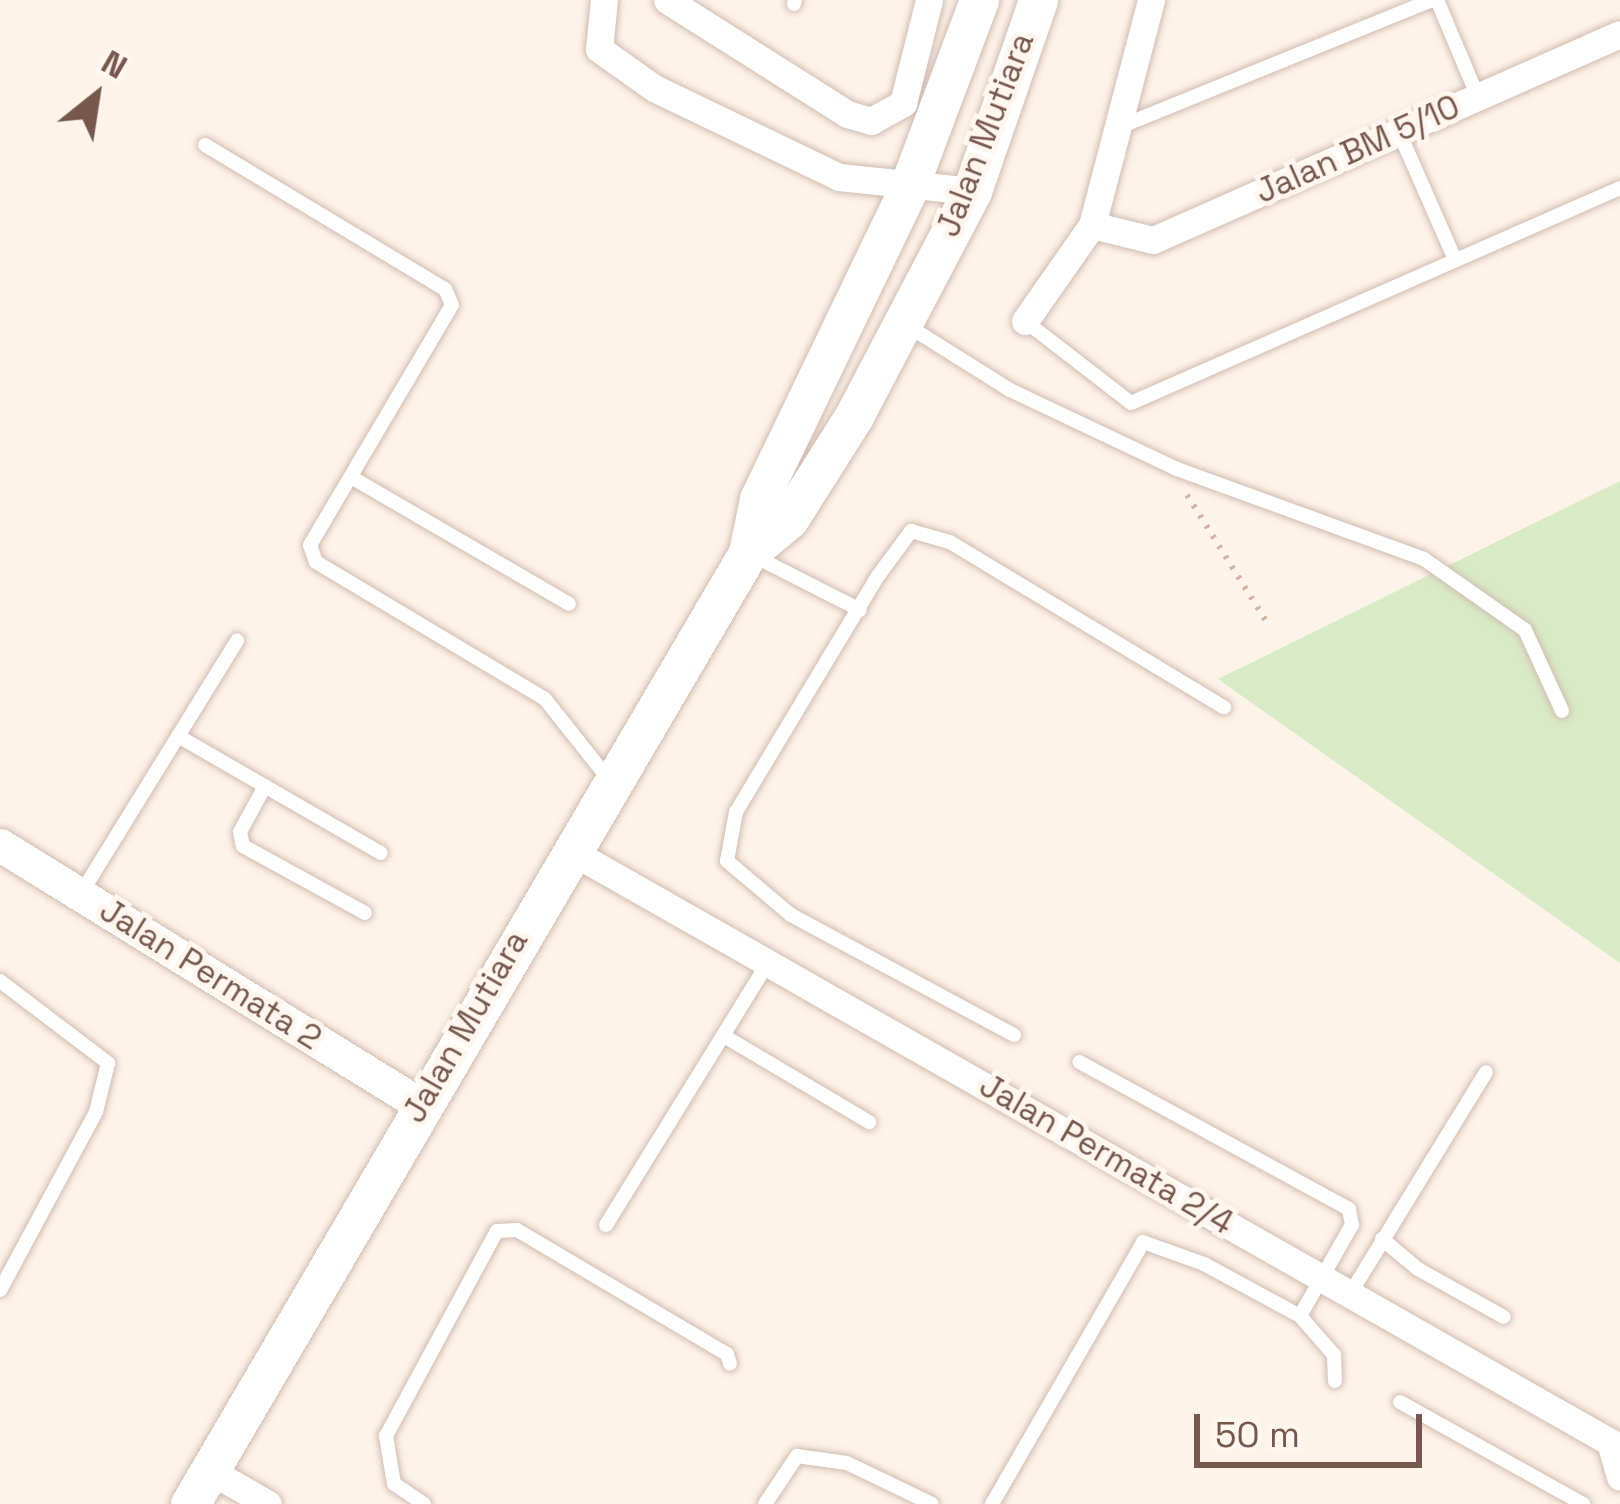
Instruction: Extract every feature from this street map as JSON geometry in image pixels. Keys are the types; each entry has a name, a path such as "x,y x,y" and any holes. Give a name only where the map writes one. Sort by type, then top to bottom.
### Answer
{"main road":[{"name":"Jalan Mutiara","path":"774,509 908,189 979,0"},
{"name":"Jalan Mutiara","path":"200,1487 569,850 774,509 904,324 972,191 1038,0"}],"street":[{"path":"604,0 599,49 654,88 839,177 908,189 972,191"},
{"path":"667,0 847,114 871,121 903,103 928,0"},
{"path":"1025,321 1092,225 1151,0"},
{"name":"Jalan BM 5/10","path":"1092,225 1153,240 1620,34"},
{"name":"Jalan Permata 2/4","path":"569,850 1610,1442 1620,1477"},
{"name":"Jalan Permata 2","path":"3,854 80,895 421,1105"},
{"path":"200,1487 268,1504"}],"lane":[{"path":"1118,128 1435,0 1478,97"},
{"path":"1399,132 1453,255"},
{"path":"205,145 445,289 452,305 310,545 316,562 545,698 610,781"},
{"path":"1025,321 1131,404 1453,255 1620,188"},
{"path":"904,324 1010,391 1178,470 1424,559 1525,630 1562,711"},
{"path":"351,477 569,604"},
{"path":"1014,1035 790,915 727,861 736,812 860,610 911,531 950,542 1223,706"},
{"path":"748,554 860,610"},
{"path":"80,895 236,641"},
{"path":"178,736 381,853"},
{"path":"265,786 240,832 243,846 365,913"},
{"path":"606,1225 768,963"},
{"path":"0,981 109,1063 96,1112 0,1290"},
{"path":"724,1036 869,1122"},
{"path":"1079,1062 1349,1209 1352,1225 1300,1316"},
{"path":"1350,1294 1486,1072"},
{"path":"424,1504 394,1484 386,1436 496,1231 517,1230 727,1354 730,1364"},
{"path":"1382,1239 1418,1270 1504,1317"},
{"path":"992,1504 1143,1242 1204,1264 1300,1316 1334,1355 1335,1381"},
{"path":"1400,1402 1583,1504"},
{"path":"764,1504 797,1456 847,1463 932,1504"}],"path":[{"path":"1178,470 1197,521 1268,624"}],"green space":[{"path":"1620,481 1620,963 1218,679"}]}
